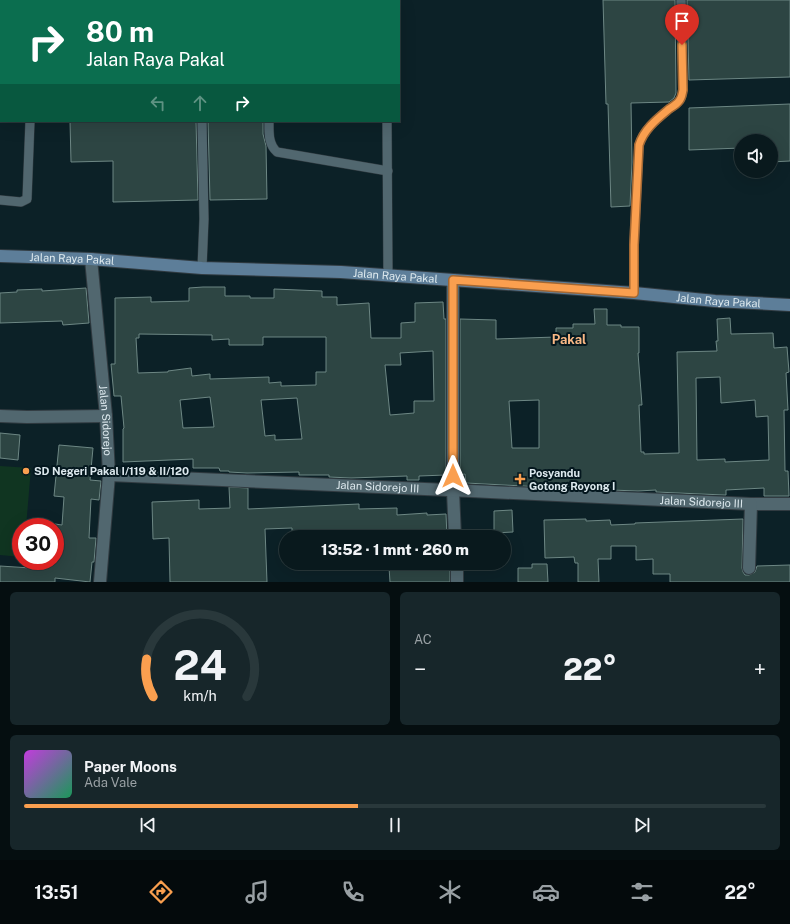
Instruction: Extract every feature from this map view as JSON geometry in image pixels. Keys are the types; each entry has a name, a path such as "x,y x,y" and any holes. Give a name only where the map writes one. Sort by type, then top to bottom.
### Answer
{"main road":[{"name":"Jalan Raya Pakal","path":"0,256 90,259 202,268 342,272 634,293 715,301 790,305"}],"street":[{"name":"Jalan Sidorejo","path":"90,259 106,416 109,475 100,582"},
{"path":"453,280 453,491 456,530"},
{"path":"0,416 34,418 106,416"},
{"name":"Jalan Sidorejo III","path":"109,475 751,504 790,504"},
{"path":"749,568 751,504"},
{"path":"457,570 457,582"}],"lane":[{"path":"634,293 634,251 639,145 642,136 657,119 679,101 683,90 682,0"},
{"path":"0,200 22,202 27,199 30,122"},
{"path":"202,122 204,228 202,268"},
{"path":"269,122 270,143 272,148 277,152 388,171"},
{"path":"387,122 388,275"}],"green space":[{"path":"0,466 31,468 27,518 12,518 12,556 0,555"}],"building":[{"path":"603,0 675,0 676,93 674,98 669,102 631,103 632,162 630,206 611,207"},
{"path":"687,0 790,0 790,77 689,80"},
{"path":"790,104 790,161 778,162 778,134 734,134 734,148 689,150 689,108"},
{"path":"70,122 196,122 198,200 113,202 113,161 71,162"},
{"path":"208,122 263,122 263,134 266,146 267,199 210,200"},
{"path":"225,287 225,296 250,296 250,298 274,298 274,289 322,291 322,297 337,297 337,305 369,303 371,338 401,338 401,323 415,322 415,303 443,302 444,319 446,319 446,475 419,476 419,480 407,480 407,476 351,478 329,477 329,475 299,475 299,472 247,473 220,471 219,468 193,468 193,459 123,462 124,428 121,396 114,396 111,364 115,364 115,298 151,297 151,302 189,301 189,288","holes":["139,334 212,335 212,340 229,339 229,345 263,345 263,337 326,337 326,372 316,372 316,385 281,386 281,382 269,383 269,377 210,379 210,374 192,376 191,368 168,372 138,373 136,338 139,338","433,351 434,401 414,401 414,413 390,415 385,365 401,365 400,353","210,397 214,427 183,428 180,400","297,398 302,439 275,440 275,435 265,436 261,400"]},
{"path":"86,288 89,323 63,325 62,321 0,323 0,293 17,292 17,290 42,289 42,291"},
{"path":"594,309 607,309 607,325 639,327 638,353 642,405 639,405 641,452 644,452 644,454 679,453 677,352 717,351 717,319 730,318 731,334 773,333 774,348 787,347 789,372 786,373 788,410 784,410 785,471 788,471 789,496 764,496 764,488 726,490 726,495 724,495 656,492 656,490 638,491 583,489 583,486 542,487 466,483 465,474 460,475 460,319 496,320 496,339 556,337 556,328 573,328 573,324 595,324","holes":["720,377 721,403 755,400 756,417 768,416 769,460 725,462 725,459 697,460 696,378","539,400 539,448 512,448 509,401"]},
{"path":"0,433 20,435 18,460 0,458"},
{"path":"59,445 93,448 90,480 101,481 99,500 91,499 89,538 96,538 94,562 92,562 90,582 55,578 55,582 0,582 0,566 12,567 12,570 64,570 64,518 62,518 64,497 54,496"},
{"path":"229,487 248,488 248,509 359,504 359,509 397,508 397,515 427,513 427,515 446,514 447,530 265,529 267,582 170,582 169,538 153,539 152,502 199,500 199,509 230,508"},
{"path":"512,510 513,532 511,532 511,530 494,530 494,511"},
{"path":"586,519 586,521 610,520 611,525 743,519 742,568 745,575 755,572 757,566 790,565 790,582 670,582 670,574 653,574 653,559 636,560 636,546 611,546 611,559 598,559 599,582 578,582 578,563 575,563 574,557 545,558 544,520"},
{"path":"532,564 547,564 548,582 518,582 518,568 532,568"},
{"path":"389,570 450,570 450,582 390,582"}],"place":[{"name":"SD Negeri Pakal I/119 & II/120","path":"26,471"},
{"name":"Posyandu Gotong Royong I","path":"520,479"}],"district":[{"name":"Pakal","path":"569,339"}],"route":[{"path":"453,476 453,280 634,293 634,245 639,145 642,136 648,129 682,97 682,45"}]}
